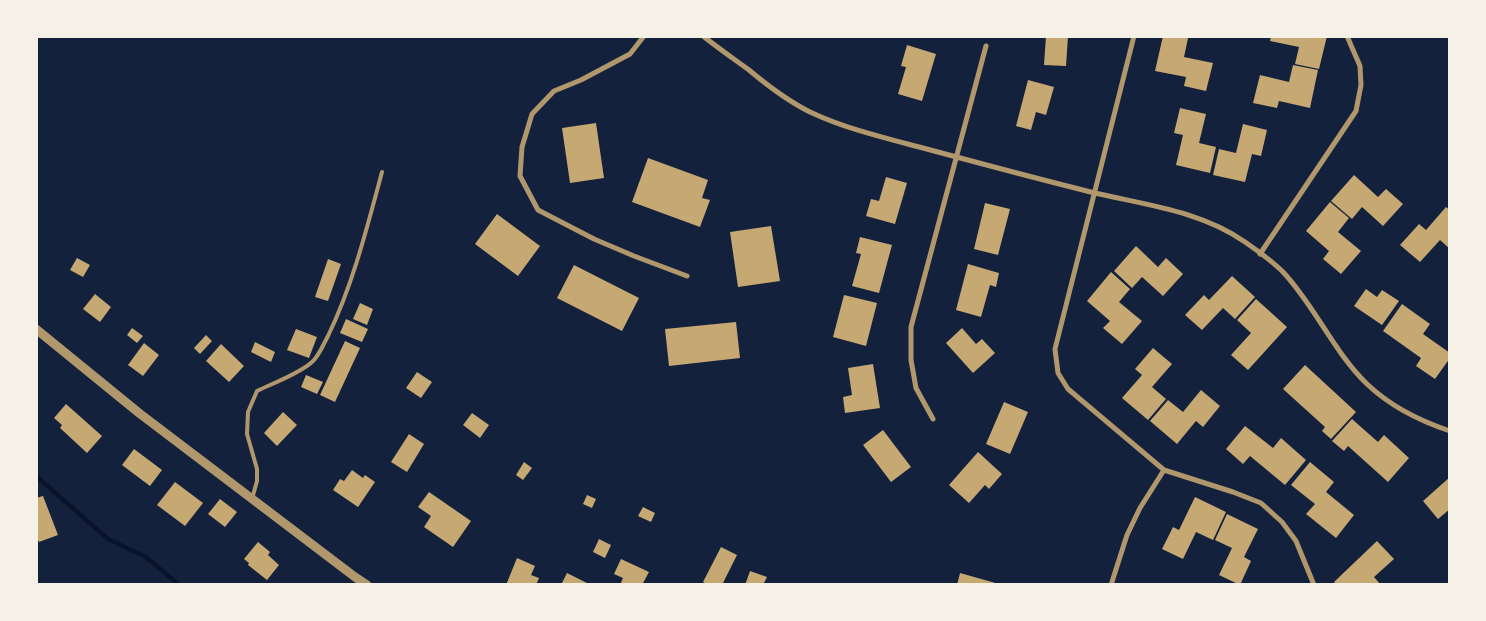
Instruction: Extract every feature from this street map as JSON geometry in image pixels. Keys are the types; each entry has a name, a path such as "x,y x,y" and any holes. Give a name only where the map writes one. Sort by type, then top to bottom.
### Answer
{"street":[{"path":"644,36 630,54 581,80 554,91 532,114 522,147 520,176 538,210 634,256 687,276"},
{"path":"703,36 792,102 811,112 854,129 1094,193 1183,213 1205,220 1227,231 1282,271 1343,356 1379,395 1415,417 1450,432"},
{"path":"1134,36 1055,349 1058,372 1068,389 1164,470 1261,503 1282,522 1296,541 1313,584"},
{"path":"1260,254 1356,110 1361,85 1360,66 1347,36"},
{"path":"933,420 916,388 911,360 911,327 986,46"},
{"path":"36,329 139,413 366,585"},
{"path":"1111,585 1127,535 1140,508 1164,470"}],"lane":[{"path":"252,499 257,469 247,434 248,412 257,391 301,369 311,363 318,355 334,323 352,279 382,172"}],"building":[{"path":"1046,36 1068,36 1066,66 1044,65"},
{"path":"1163,36 1188,38 1184,57 1213,63 1206,91 1184,86 1186,77 1155,71"},
{"path":"1271,36 1327,36 1319,69 1295,64 1299,47 1270,41"},
{"path":"907,45 936,54 922,101 898,94 906,67 901,66"},
{"path":"1293,65 1318,70 1310,108 1279,101 1277,108 1253,103 1260,75 1289,82"},
{"path":"1028,80 1054,87 1046,115 1036,112 1031,130 1016,126"},
{"path":"1180,108 1206,114 1199,143 1216,147 1210,173 1176,165 1183,135 1174,133"},
{"path":"596,123 604,178 570,183 562,128"},
{"path":"1243,124 1267,130 1261,156 1252,154 1245,182 1213,175 1219,149 1236,153"},
{"path":"648,158 708,180 702,198 710,200 700,227 632,202"},
{"path":"1354,175 1378,197 1386,189 1403,204 1383,226 1362,207 1352,219 1331,201"},
{"path":"886,177 907,183 895,224 866,216 871,199 879,201"},
{"path":"1330,202 1349,218 1338,232 1361,251 1341,274 1323,259 1329,251 1306,231"},
{"path":"985,203 1010,209 998,255 974,249"},
{"path":"1446,207 1450,210 1450,249 1440,240 1420,262 1400,245 1419,224 1426,230"},
{"path":"497,214 540,246 518,276 475,244"},
{"path":"771,226 780,281 738,287 730,232"},
{"path":"860,237 892,245 879,293 852,286 861,254 856,253"},
{"path":"1136,246 1158,267 1166,258 1183,274 1163,296 1142,277 1132,288 1114,271"},
{"path":"77,258 90,265 83,277 70,270"},
{"path":"328,259 341,264 328,301 315,297"},
{"path":"968,264 999,273 996,287 990,285 981,317 956,310"},
{"path":"574,265 639,298 622,331 557,298"},
{"path":"1111,272 1130,289 1119,302 1142,321 1122,344 1103,328 1110,321 1087,301"},
{"path":"1232,276 1255,297 1235,319 1223,308 1202,330 1185,315 1204,295 1209,300"},
{"path":"1366,289 1377,297 1382,290 1399,301 1382,325 1354,306"},
{"path":"95,294 111,307 100,322 83,309"},
{"path":"844,295 877,303 866,346 833,337"},
{"path":"1256,299 1287,327 1248,370 1231,355 1251,333 1237,320"},
{"path":"360,303 373,309 367,325 353,319"},
{"path":"1402,304 1430,324 1423,334 1450,353 1450,358 1435,379 1416,366 1421,358 1383,331"},
{"path":"346,319 368,329 362,342 340,333"},
{"path":"736,322 740,358 669,366 665,329"},
{"path":"132,328 143,336 137,343 127,335"},
{"path":"962,328 976,344 982,339 995,353 973,373 946,343"},
{"path":"296,329 317,337 309,358 287,350"},
{"path":"206,335 212,341 200,354 194,348"},
{"path":"345,341 360,348 335,402 320,395"},
{"path":"255,342 275,352 271,362 251,352"},
{"path":"144,343 159,355 143,376 128,365"},
{"path":"221,344 244,366 229,382 206,361"},
{"path":"1153,348 1172,364 1152,387 1166,399 1148,420 1122,398 1142,375 1135,369"},
{"path":"873,364 880,408 845,413 843,397 852,395 848,368"},
{"path":"1305,365 1356,412 1331,439 1322,431 1325,427 1283,389"},
{"path":"417,372 432,382 421,398 406,388"},
{"path":"306,375 323,382 317,394 301,387"},
{"path":"1201,390 1220,406 1203,427 1196,421 1177,444 1150,421 1168,400 1183,412"},
{"path":"1004,402 1028,412 1010,454 986,444"},
{"path":"66,404 102,436 87,453 60,428 62,425 54,418"},
{"path":"283,412 297,425 277,446 264,433"},
{"path":"472,413 489,425 480,438 463,425"},
{"path":"1352,419 1378,442 1384,435 1409,458 1388,482 1348,446 1344,451 1332,441"},
{"path":"1245,426 1273,448 1281,438 1306,460 1285,485 1250,456 1243,464 1226,449"},
{"path":"883,430 911,467 891,482 863,445"},
{"path":"409,434 424,444 407,472 391,462"},
{"path":"134,449 162,470 150,486 122,465"},
{"path":"978,452 1002,474 989,489 985,485 969,503 949,485"},
{"path":"524,462 532,468 523,480 516,475"},
{"path":"1310,462 1334,482 1326,492 1354,515 1336,538 1306,514 1315,504 1291,485"},
{"path":"352,470 363,478 365,475 375,482 358,507 333,490 340,479 344,481"},
{"path":"1450,477 1450,509 1438,519 1423,501"},
{"path":"175,482 203,503 185,526 157,505"},
{"path":"429,492 471,521 453,547 424,527 431,516 418,507"},
{"path":"587,495 596,499 592,508 583,504"},
{"path":"43,496 58,535 39,542 36,535 36,498"},
{"path":"1195,497 1226,512 1213,540 1196,532 1183,559 1162,549 1173,527 1179,530"},
{"path":"220,499 237,512 225,527 208,514"},
{"path":"643,507 655,513 651,522 638,516"},
{"path":"1227,514 1258,529 1244,557 1251,561 1240,585 1219,575 1232,548 1215,540"},
{"path":"599,539 611,545 605,558 593,552"},
{"path":"1377,541 1394,559 1374,577 1381,585 1337,585 1334,582"},
{"path":"258,542 270,552 268,555 279,565 267,580 248,565 249,563 244,559"},
{"path":"721,547 737,555 722,585 708,585 703,582"},
{"path":"517,558 535,566 531,575 539,578 536,585 506,585"},
{"path":"621,559 649,572 642,585 620,585 623,578 614,574"},
{"path":"750,571 767,577 763,585 745,585"},
{"path":"567,573 591,585 561,585"},
{"path":"960,573 999,584 999,585 957,585"}],"waterway":[{"path":"36,476 108,539 146,557 179,585"}]}
